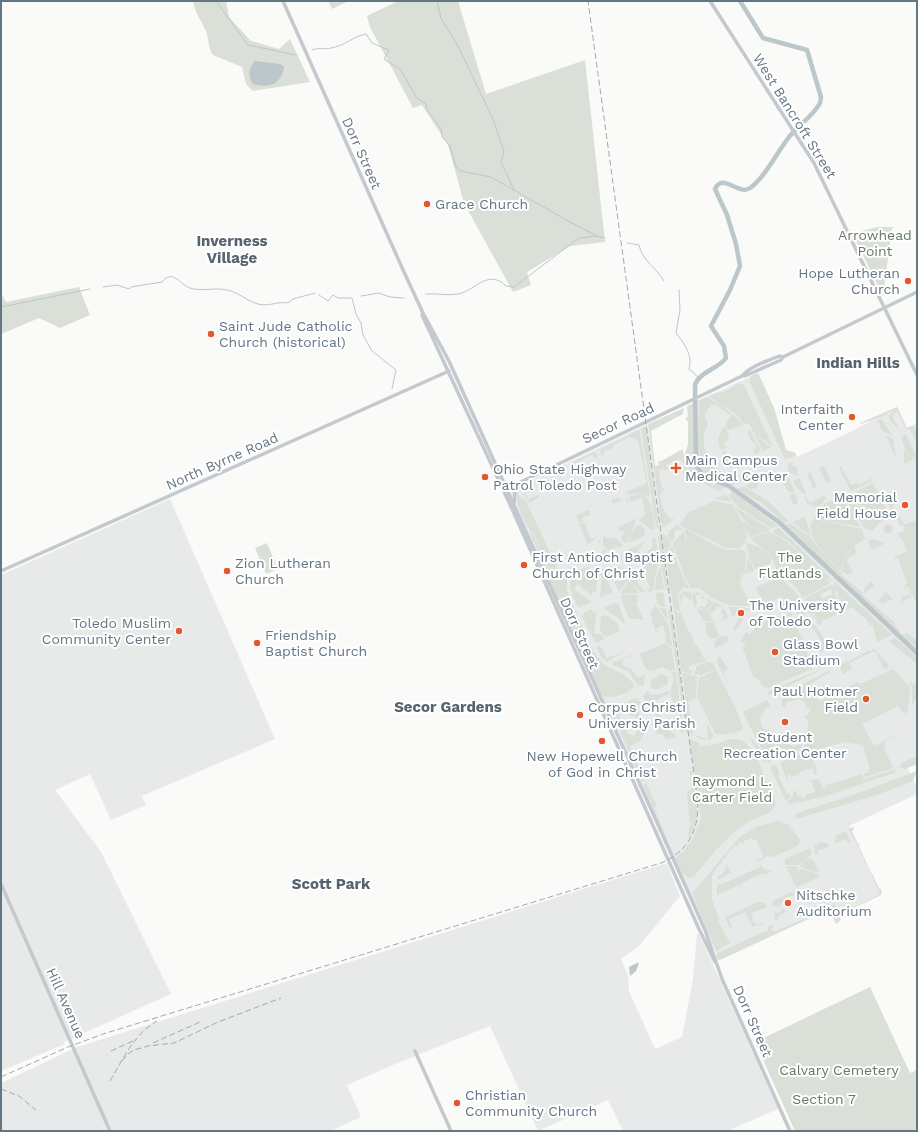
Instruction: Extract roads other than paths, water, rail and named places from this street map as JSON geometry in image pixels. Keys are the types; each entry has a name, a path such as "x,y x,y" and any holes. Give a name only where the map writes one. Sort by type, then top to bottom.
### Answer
{"main road":[{"name":"Dorr Street","path":"283,1 423,313 422,315 450,371 575,640 645,795 709,941 716,963"},
{"name":"West Bancroft Street","path":"710,1 800,141 821,177 917,375"},
{"name":"Secor Road","path":"505,490 691,400 742,376 747,376 781,360 783,357 917,292"},
{"name":"North Byrne Road","path":"1,571 450,371"},
{"path":"514,506 515,493 522,482"},
{"name":"Dorr Street","path":"505,490 514,506 561,619 790,1131"},
{"path":"561,619 564,619 575,640"},
{"path":"630,772 642,795 645,795"},
{"name":"Hill Avenue","path":"1,884 110,1131"},
{"path":"700,928 706,941 709,941"},
{"path":"415,1051 451,1131"}],"waterway":[{"path":"216,1 248,45 296,55"},
{"path":"437,1 441,18 459,48 493,119 504,151 501,162 514,190"},
{"path":"740,1 763,38 807,50 821,97 817,108 789,137 763,175 754,185 745,190 722,183 718,184 715,189 727,215 736,244 740,266 730,290 711,326 724,346 726,358 723,362 700,377 695,385 696,465 703,476 729,486 780,523 917,653"},
{"path":"312,50 336,47 366,34 372,43 389,50 384,59 401,70 416,97 427,105 426,108 441,129 442,137 450,146 456,167 461,171 491,177 597,236"},
{"path":"426,294 458,294 482,282 493,279 506,286 514,287 579,238 597,236 605,238"},
{"path":"627,243 639,245 643,256 664,281"},
{"path":"103,287 117,285 129,289 131,287 162,282 166,278 173,277 190,288 199,290 227,290 254,303 262,305 288,303 293,299 315,293"},
{"path":"1,307 90,289"},
{"path":"679,290 680,310 676,333 685,345 689,354 689,369 699,378"},
{"path":"361,296 379,293 390,297 404,298"},
{"path":"319,295 328,301 333,295 338,298 352,298 356,314 361,323 363,335 372,351 396,370 392,389"}],"railway":[{"path":"1,1077 68,1047 103,1034 661,863 679,852 691,836 697,817 697,796 588,1"},
{"path":"122,1061 134,1050 148,1046 174,1043 218,1022 281,998"},
{"path":"110,1081 135,1040 149,1026 157,1021"},
{"path":"153,1043 200,1022"},
{"path":"111,1051 133,1041"},
{"path":"1,1089 19,1096 36,1110"}],"place":[{"name":"Grace Church","path":"427,204"},
{"name":"Hope Lutheran Church","path":"908,281"},
{"name":"Saint Jude Catholic Church (historical)","path":"211,334"},
{"name":"Interfaith Center","path":"852,417"},
{"name":"Main Campus Medical Center","path":"676,468"},
{"name":"Ohio State Highway Patrol Toledo Post","path":"485,477"},
{"name":"Memorial Field House","path":"905,505"},
{"name":"First Antioch Baptist Church of Christ","path":"524,565"},
{"name":"Zion Lutheran Church","path":"227,571"},
{"name":"The University of Toledo","path":"741,613"},
{"name":"Toledo Muslim Community Center","path":"179,631"},
{"name":"Friendship Baptist Church","path":"257,643"},
{"name":"Glass Bowl Stadium","path":"775,652"},
{"name":"Paul Hotmer Field","path":"866,699"},
{"name":"Corpus Christi Universiy Parish","path":"580,715"},
{"name":"Student Recreation Center","path":"785,722"},
{"name":"New Hopewell Church of God in Christ","path":"602,741"},
{"name":"Nitschke Auditorium","path":"788,903"},
{"name":"Christian Community Church","path":"457,1103"}],"district":[{"name":"Inverness Village","path":"232,250"},
{"name":"Indian Hills","path":"858,363"},
{"name":"Secor Gardens","path":"448,707"},
{"name":"Scott Park","path":"331,884"}],"park label":[{"name":"Arrowhead Point","path":"875,244"},
{"name":"The Flatlands","path":"790,566"},
{"name":"Raymond L. Carter Field","path":"732,790"},
{"name":"Calvary Cemetery","path":"839,1070"},
{"name":"Section 7","path":"824,1099"}]}
